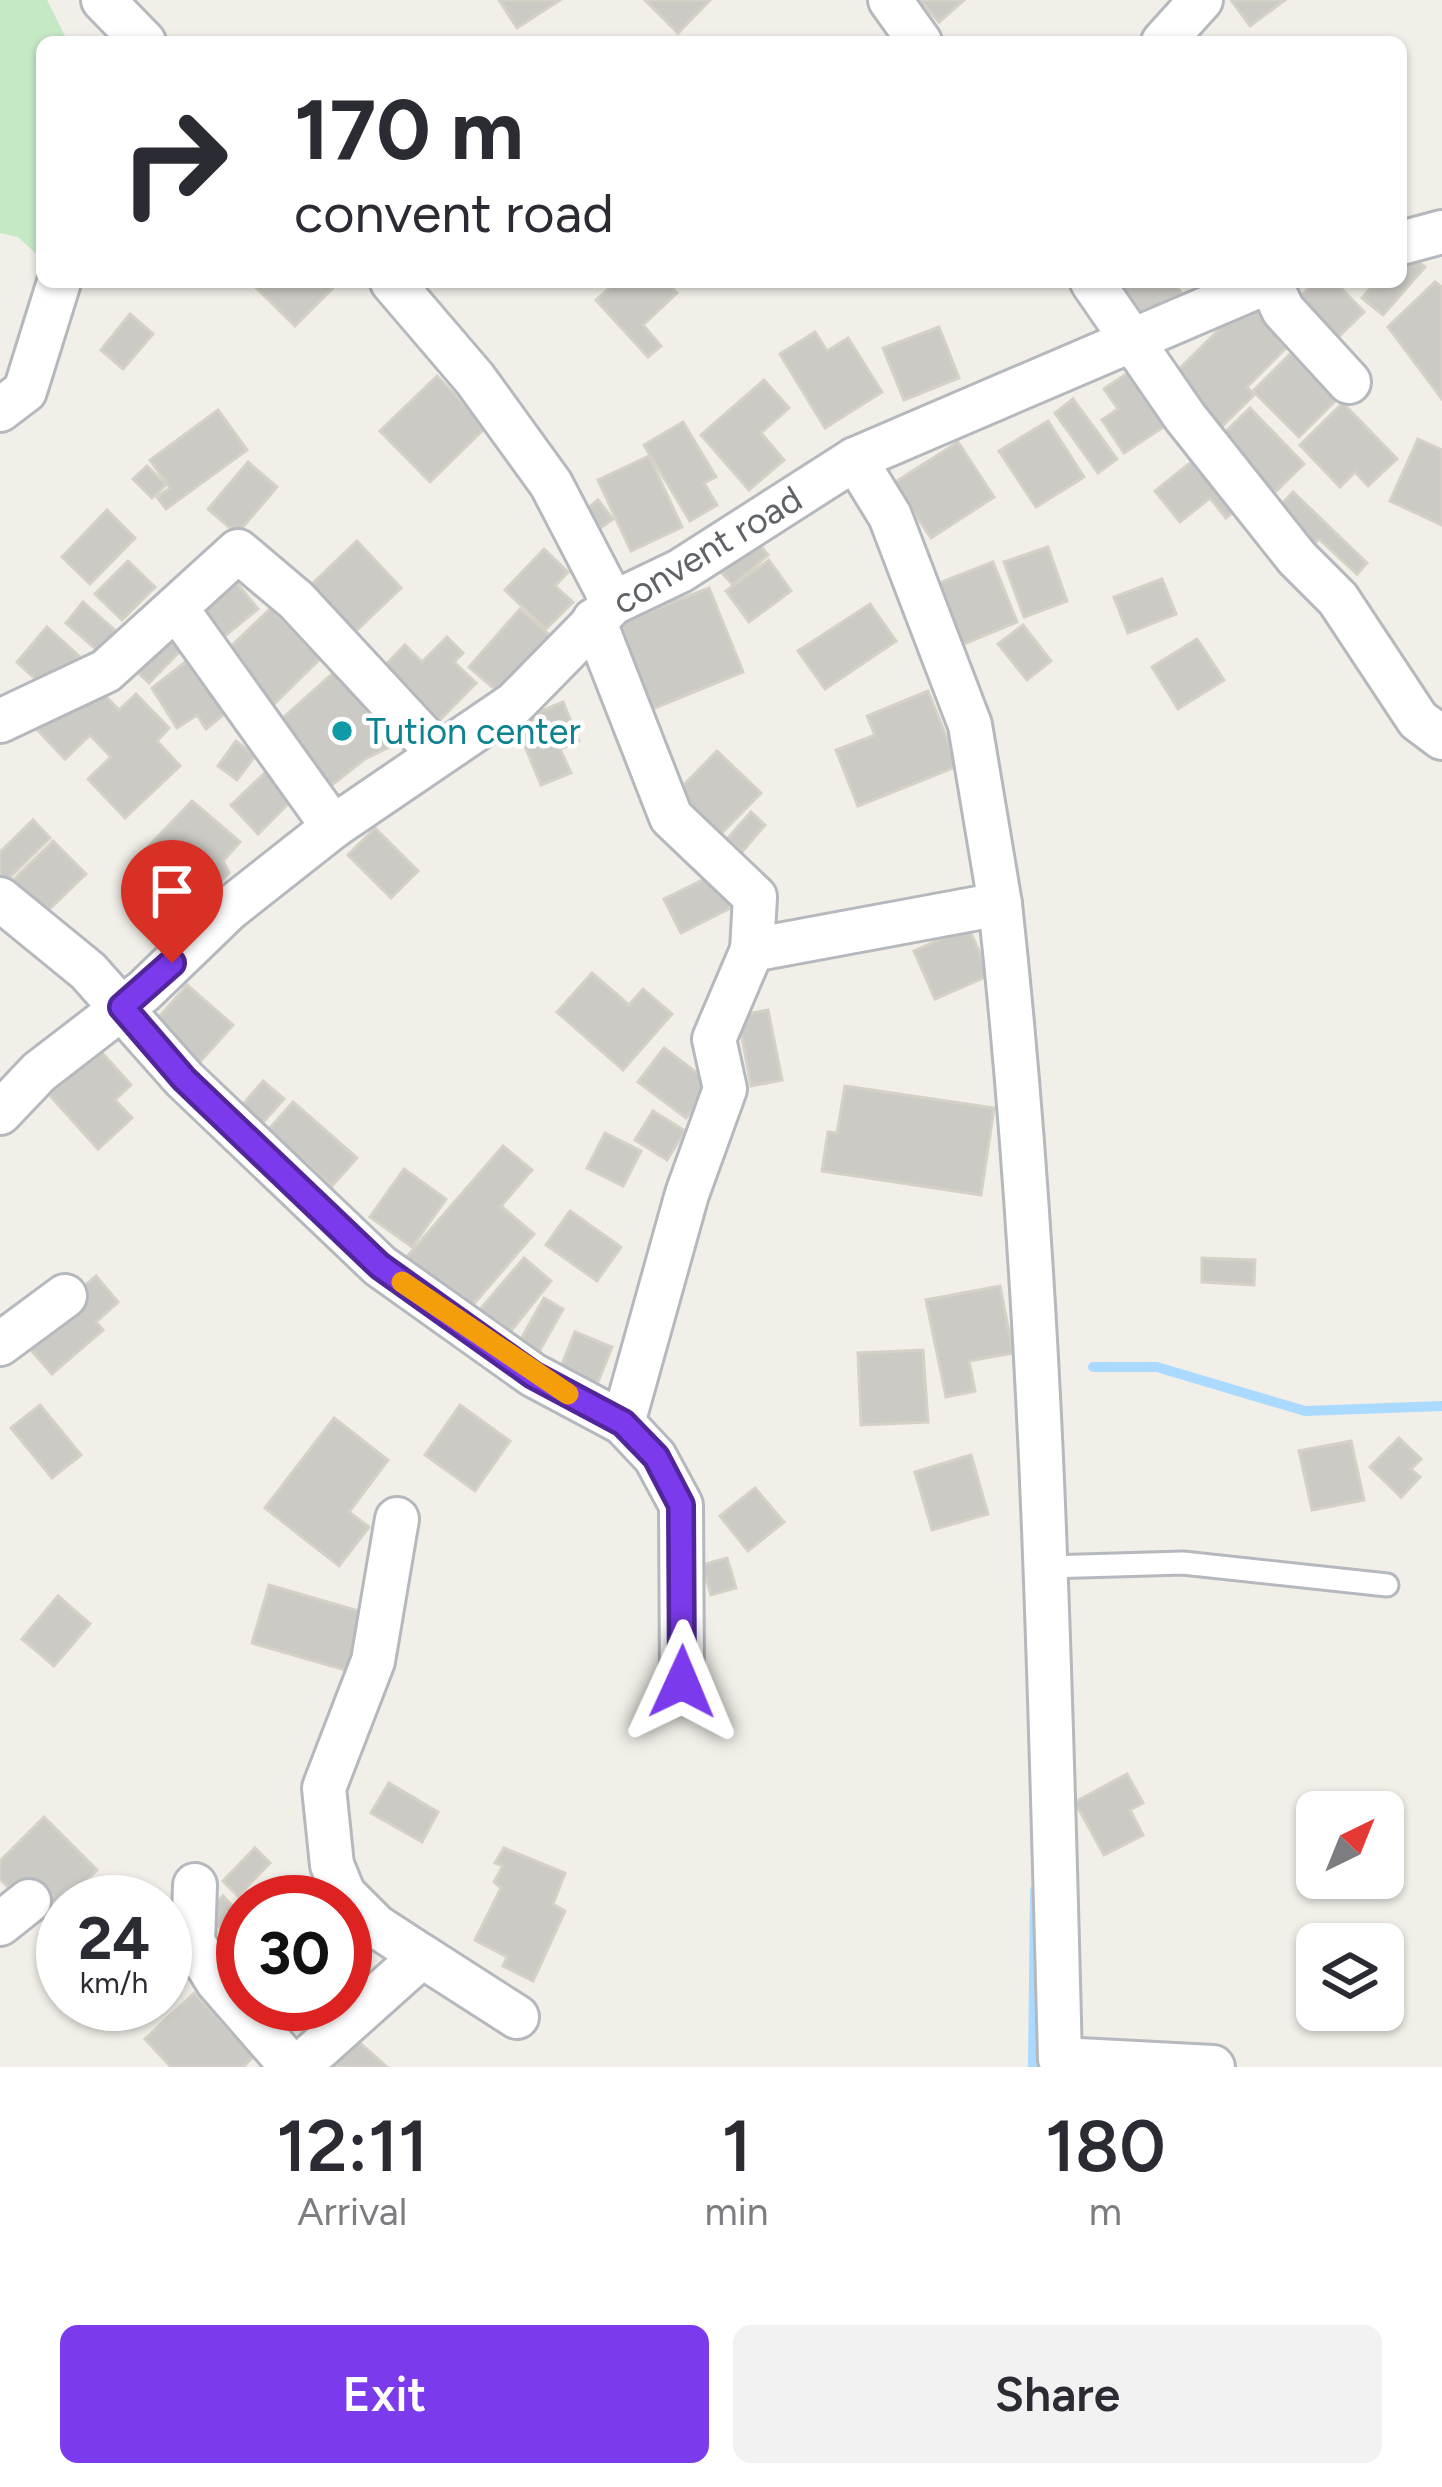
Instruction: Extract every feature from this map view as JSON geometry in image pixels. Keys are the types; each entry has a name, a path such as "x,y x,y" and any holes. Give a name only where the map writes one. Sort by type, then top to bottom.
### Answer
{"street":[{"path":"103,0 135,36"},
{"path":"890,0 916,36"},
{"path":"1168,36 1202,0"},
{"path":"1407,241 1442,232"},
{"path":"0,410 25,391 57,288"},
{"path":"397,288 475,379 551,484 603,612 671,818 755,897 752,950 714,1039 725,1089 687,1194 623,1423"},
{"path":"1096,288 1185,417 1297,558 1338,599 1418,720 1442,738"},
{"name":"convent road","path":"0,1113 39,1072 122,1007 229,908 333,826 515,703 603,612 680,571 855,459 1255,288"},
{"path":"1272,288 1283,310 1349,382"},
{"path":"855,459 890,516 970,725 1000,904 1013,1024 1047,1567 1056,2063 1213,2067"},
{"path":"0,721 106,671 238,551 296,600 438,753"},
{"path":"177,609 333,826"},
{"path":"0,899 88,971 184,1079 380,1266 533,1375 623,1423 656,1457 681,1505 682,1682"},
{"path":"752,950 1000,904"},
{"path":"0,1344 65,1296"},
{"path":"397,1519 373,1661 324,1788 332,1865 344,1894 376,1926 517,2017"},
{"path":"195,1886 193,1942 217,1982 295,2067 422,1956"}],"lane":[{"path":"1047,1567 1183,1563 1388,1585"}],"green space":[{"path":"0,0 47,0 65,36 36,36 36,254 18,237 0,233"}],"building":[{"path":"499,0 560,0 517,28"},
{"path":"645,0 710,0 678,33"},
{"path":"920,0 964,0 939,22"},
{"path":"1231,0 1285,0 1250,26"},
{"path":"1407,252 1425,267 1407,288"},
{"path":"1435,282 1442,287 1442,399 1388,327"},
{"path":"256,288 333,288 295,326"},
{"path":"609,288 672,288 677,293 643,325 661,346 648,357 596,300"},
{"path":"1118,288 1178,288 1182,294 1142,322"},
{"path":"1309,288 1341,288 1364,312 1328,347 1290,307"},
{"path":"1371,288 1407,288 1383,315 1362,298"},
{"path":"1250,299 1292,342 1247,387 1254,395 1218,430 1169,379"},
{"path":"130,314 153,334 123,369 101,350"},
{"path":"939,327 959,378 904,400 883,348"},
{"path":"815,332 827,351 848,338 882,392 825,428 780,354"},
{"path":"1297,347 1343,393 1299,437 1253,391"},
{"path":"1141,364 1177,418 1124,453 1102,420 1118,409 1104,389"},
{"path":"437,376 486,427 430,482 380,431"},
{"path":"764,380 789,408 761,433 784,460 749,490 701,435"},
{"path":"1073,399 1117,459 1098,473 1055,413"},
{"path":"1343,403 1397,459 1368,486 1355,472 1340,487 1300,445"},
{"path":"1250,408 1304,464 1268,499 1213,444"},
{"path":"218,410 247,450 166,509 157,497 170,488 150,460"},
{"path":"1048,421 1084,477 1036,507 999,451"},
{"path":"683,422 716,477 704,483 717,505 690,521 644,445"},
{"path":"1418,439 1442,450 1442,525 1390,501"},
{"path":"958,442 994,497 931,538 894,483"},
{"path":"649,456 682,527 631,551 598,480"},
{"path":"1195,459 1236,509 1226,518 1210,498 1180,522 1155,491"},
{"path":"248,462 277,487 237,534 208,509"},
{"path":"147,466 166,485 152,498 133,479"},
{"path":"1293,492 1367,563 1357,574 1319,539 1310,548 1273,513"},
{"path":"598,500 613,519 595,532 581,514"},
{"path":"107,510 135,538 90,584 62,557"},
{"path":"357,541 401,588 354,633 309,587"},
{"path":"757,541 768,555 733,585 721,572"},
{"path":"1048,547 1067,601 1024,617 1004,562"},
{"path":"544,549 568,572 555,586 573,602 546,629 505,590"},
{"path":"769,560 791,591 749,622 726,591"},
{"path":"128,561 155,587 122,620 95,594"},
{"path":"993,562 1017,622 949,650 939,626 954,621 939,583"},
{"path":"227,571 258,609 220,640 189,603"},
{"path":"1162,579 1176,614 1128,633 1114,597"},
{"path":"709,588 743,672 640,714 605,629"},
{"path":"83,602 117,632 99,652 66,623"},
{"path":"870,604 896,641 825,689 798,651"},
{"path":"271,608 320,659 268,710 218,659"},
{"path":"520,609 555,640 505,698 469,667"},
{"path":"166,618 190,641 149,683 125,660"},
{"path":"1023,625 1051,661 1027,680 998,644"},
{"path":"47,627 80,657 50,692 17,662"},
{"path":"447,637 463,653 454,662 476,683 429,731 375,676 405,645 422,662"},
{"path":"1197,639 1224,680 1178,709 1152,667"},
{"path":"188,660 204,686 212,678 236,704 206,729 197,715 177,728 152,688"},
{"name":"Tution center","path":"343,664 412,736 365,759 319,795 274,726"},
{"path":"83,673 119,710 136,694 169,728 157,741 180,766 125,818 88,779 111,757 90,735 65,759 31,723"},
{"path":"928,691 958,766 858,806 836,750 875,735 867,716"},
{"path":"563,702 579,741 560,749 571,773 541,785 515,722"},
{"path":"236,741 255,756 237,780 218,766"},
{"path":"717,751 761,793 716,839 672,797"},
{"path":"270,768 297,795 258,834 231,805"},
{"path":"192,801 240,842 223,861 229,873 219,883 212,879 194,896 142,853"},
{"path":"751,812 765,825 742,852 727,839"},
{"path":"33,820 50,838 0,887 0,852"},
{"path":"375,828 418,871 391,898 348,855"},
{"path":"53,841 86,874 34,924 2,891"},
{"path":"719,872 736,905 681,933 664,899"},
{"path":"968,927 990,975 935,999 914,951"},
{"path":"592,973 629,1005 643,989 672,1014 623,1070 557,1012"},
{"path":"187,985 233,1025 199,1063 153,1024"},
{"path":"768,1010 782,1080 751,1086 738,1016"},
{"path":"96,1046 131,1085 115,1100 132,1118 98,1149 46,1091"},
{"path":"664,1048 713,1085 686,1118 638,1082"},
{"path":"263,1081 284,1099 259,1127 238,1110"},
{"path":"845,1086 994,1108 981,1195 822,1171 828,1132 837,1133"},
{"path":"293,1102 357,1158 332,1186 268,1130"},
{"path":"653,1111 685,1131 667,1160 635,1140"},
{"path":"605,1133 641,1151 623,1186 587,1168"},
{"path":"503,1146 532,1170 501,1206 534,1234 466,1313 404,1260"},
{"path":"404,1169 446,1199 412,1247 370,1217"},
{"path":"570,1211 621,1247 597,1281 546,1245"},
{"path":"524,1258 551,1281 506,1337 477,1313"},
{"path":"1202,1258 1255,1260 1254,1285 1202,1282"},
{"path":"96,1276 118,1302 96,1322 103,1330 52,1374 21,1339"},
{"path":"1000,1286 1013,1353 969,1361 975,1391 946,1397 926,1300"},
{"path":"544,1298 563,1309 539,1352 520,1341"},
{"path":"575,1332 612,1347 597,1384 560,1369"},
{"path":"923,1350 928,1422 861,1425 858,1353"},
{"path":"40,1405 81,1455 52,1478 11,1428"},
{"path":"460,1405 510,1441 475,1491 425,1455"},
{"path":"334,1418 388,1460 349,1512 369,1527 339,1566 265,1508"},
{"path":"1399,1438 1421,1459 1411,1469 1420,1477 1401,1497 1370,1467"},
{"path":"1351,1441 1364,1500 1312,1510 1299,1451"},
{"path":"971,1455 988,1514 932,1530 915,1472"},
{"path":"755,1488 784,1522 748,1551 720,1516"},
{"path":"727,1558 736,1588 711,1595 702,1565"},
{"path":"269,1585 369,1614 352,1672 252,1643"},
{"path":"58,1596 90,1624 54,1666 22,1639"},
{"path":"1127,1774 1143,1803 1130,1810 1143,1835 1104,1855 1075,1802"},
{"path":"389,1783 438,1812 422,1842 371,1813"},
{"path":"44,1817 97,1870 92,1875 36,1875 36,1888 27,1879 14,1893 0,1879 0,1861"},
{"path":"255,1848 270,1863 258,1875 229,1875"},
{"path":"504,1848 565,1873 553,1904 565,1911 533,1981 503,1966 507,1957 475,1940 501,1888 494,1882 503,1866 495,1863"},
{"path":"216,1903 216,1923 206,1913"},
{"path":"192,1995 216,2016 216,2031 230,2031 254,2056 243,2067 171,2067 145,2039 154,2031 192,2031"},
{"path":"351,2035 387,2067 323,2067"}],"waterway":[{"path":"1093,1367 1157,1367 1305,1411 1442,1406"},
{"path":"1033,2067 1035,1890"}],"slow traffic":[{"path":"402,1282 533,1375 568,1394"}],"place":[{"name":"Tution center","path":"342,731"}],"route":[{"path":"172,963 122,1007 184,1079 380,1266 533,1375 623,1423 656,1457 681,1505 682,1682"}]}
